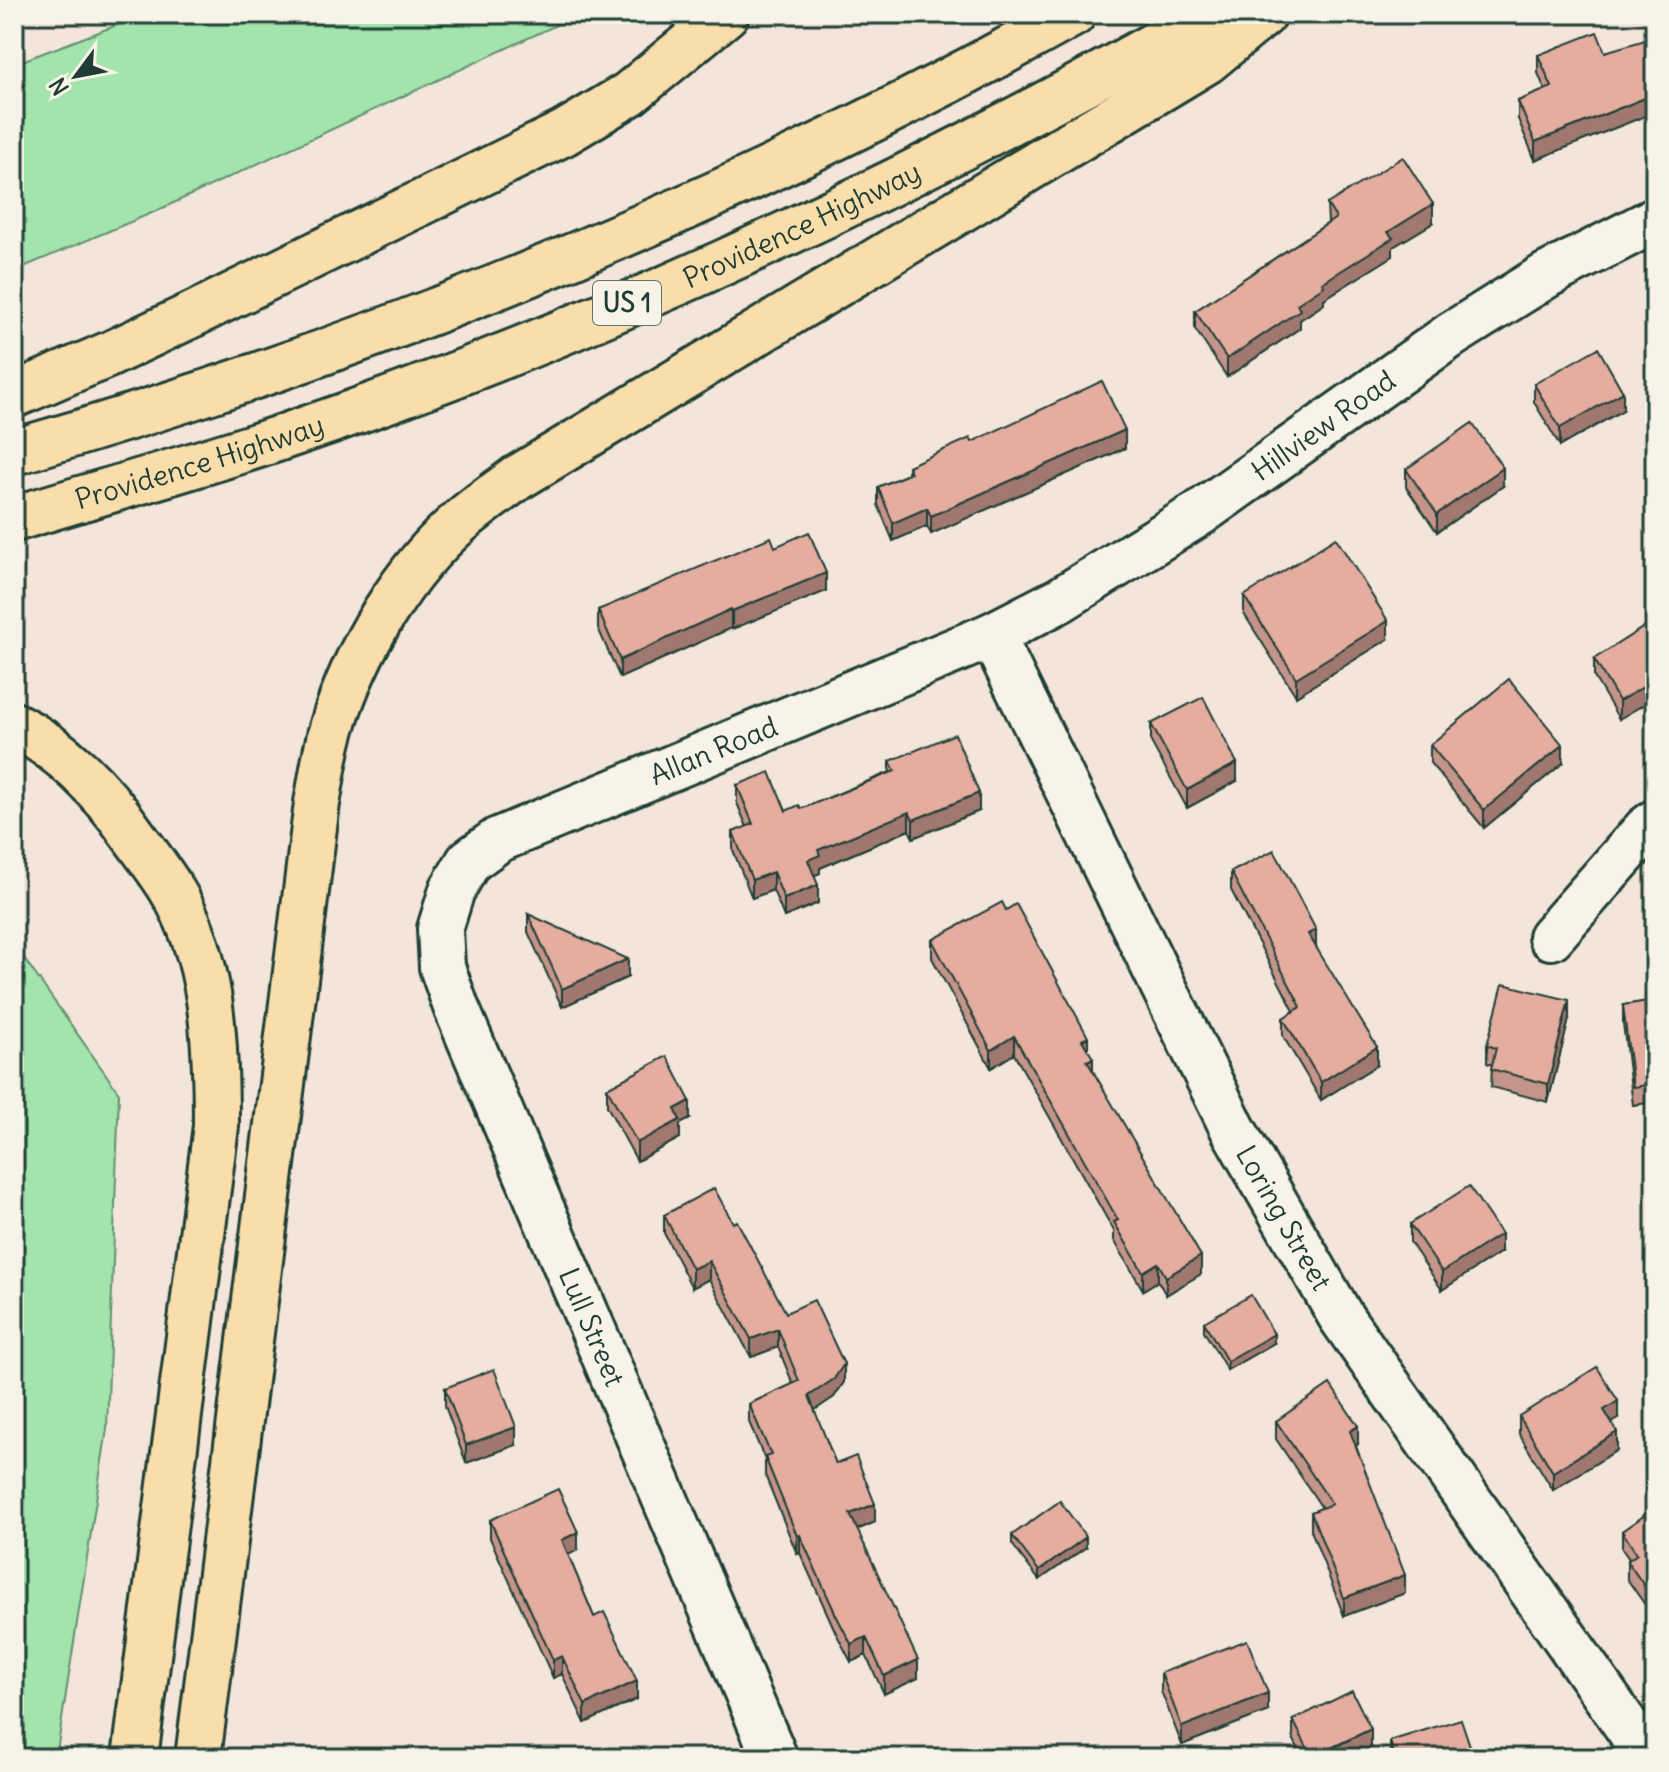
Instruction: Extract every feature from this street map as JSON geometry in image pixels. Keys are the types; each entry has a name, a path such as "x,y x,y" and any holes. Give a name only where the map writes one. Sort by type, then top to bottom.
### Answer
{"main road":[{"path":"14,395 167,327 564,133 629,94 726,14"},
{"path":"14,452 248,378 494,287 673,211 820,143 1073,14"},
{"name":"Providence Highway","path":"14,519 274,440 539,340 766,243 865,195 1050,101 1209,14"},
{"path":"198,1758 317,803 333,726 356,662 392,601 462,519 517,478 1207,61 1264,14"},
{"path":"14,725 71,764 110,802 172,889 194,938 208,993 216,1062 216,1126 135,1758"}],"street":[{"name":"Hillview Road","path":"992,635 1127,561 1307,439 1451,335 1547,275 1655,220"},
{"name":"Allan Road","path":"452,890 469,861 498,840 992,635"},
{"name":"Loring Street","path":"992,635 1233,1129 1341,1317 1649,1758"},
{"path":"1551,937 1655,822"},
{"name":"Lull Street","path":"452,890 440,929 442,967 456,1007 775,1758"}],"green space":[{"path":"146,14 580,14 154,212 14,271 14,64"},
{"path":"14,944 119,1093 107,1429 56,1758 14,1758"}],"building":[{"path":"1597,32 1605,52 1655,37 1655,94 1535,142 1518,101 1552,87 1538,55"},
{"path":"1403,157 1433,204 1388,232 1393,238 1322,283 1324,286 1297,304 1300,310 1227,359 1195,311 1336,218 1327,204"},
{"path":"1598,348 1623,392 1560,428 1534,384"},
{"path":"1102,381 1125,430 931,516 927,508 893,523 878,487 911,473 908,466 970,438 972,442"},
{"path":"1472,423 1503,468 1437,514 1406,469"},
{"path":"809,532 826,573 731,609 620,660 598,610 771,537 775,547"},
{"path":"1336,538 1388,621 1296,678 1244,596"},
{"path":"1655,620 1655,680 1619,701 1594,659"},
{"path":"1509,679 1563,745 1484,810 1430,745"},
{"path":"1203,697 1237,763 1187,790 1151,724"},
{"path":"955,734 979,793 913,820 909,812 818,850 820,855 808,860 818,885 784,899 773,872 752,880 733,832 753,824 737,785 770,772 786,811 799,805 801,809 895,771 890,761"},
{"path":"1274,850 1316,930 1308,934 1377,1047 1321,1082 1283,1018 1301,1007 1231,872"},
{"path":"1002,902 1006,910 1016,904 1088,1037 1082,1040 1093,1058 1087,1061 1201,1256 1166,1277 1158,1263 1143,1272 1114,1222 1118,1220 1014,1036 991,1050 932,940"},
{"path":"528,914 628,959 562,989"},
{"path":"1503,984 1569,1000 1548,1084 1491,1069 1496,1048 1487,1045"},
{"path":"1655,1000 1655,1084 1633,1087 1623,1005"},
{"path":"667,1056 690,1101 675,1109 680,1120 637,1143 607,1088"},
{"path":"1469,1186 1501,1234 1442,1272 1410,1224"},
{"path":"714,1188 733,1223 737,1221 786,1313 814,1300 844,1364 834,1379 809,1396 836,1464 856,1456 875,1504 850,1514 918,1660 884,1676 866,1637 851,1644 800,1535 797,1536 765,1457 771,1455 749,1404 799,1381 778,1329 751,1339 709,1261 692,1269 664,1215"},
{"path":"1251,1295 1274,1334 1227,1361 1204,1322"},
{"path":"1597,1367 1618,1401 1604,1410 1617,1432 1553,1472 1519,1416"},
{"path":"494,1369 516,1427 466,1445 445,1388"},
{"path":"1330,1384 1358,1426 1350,1431 1405,1575 1344,1598 1311,1512 1332,1504 1276,1421"},
{"path":"558,1489 578,1532 562,1540 594,1617 604,1612 637,1681 585,1705 562,1656 553,1660 490,1520"},
{"path":"1060,1501 1086,1537 1039,1571 1012,1535"},
{"path":"1655,1508 1655,1601 1627,1561 1637,1554 1622,1531"},
{"path":"1247,1640 1268,1693 1182,1727 1161,1673"},
{"path":"1352,1691 1371,1729 1312,1757 1293,1720"},
{"path":"1461,1719 1474,1758 1395,1758 1390,1741"}]}
